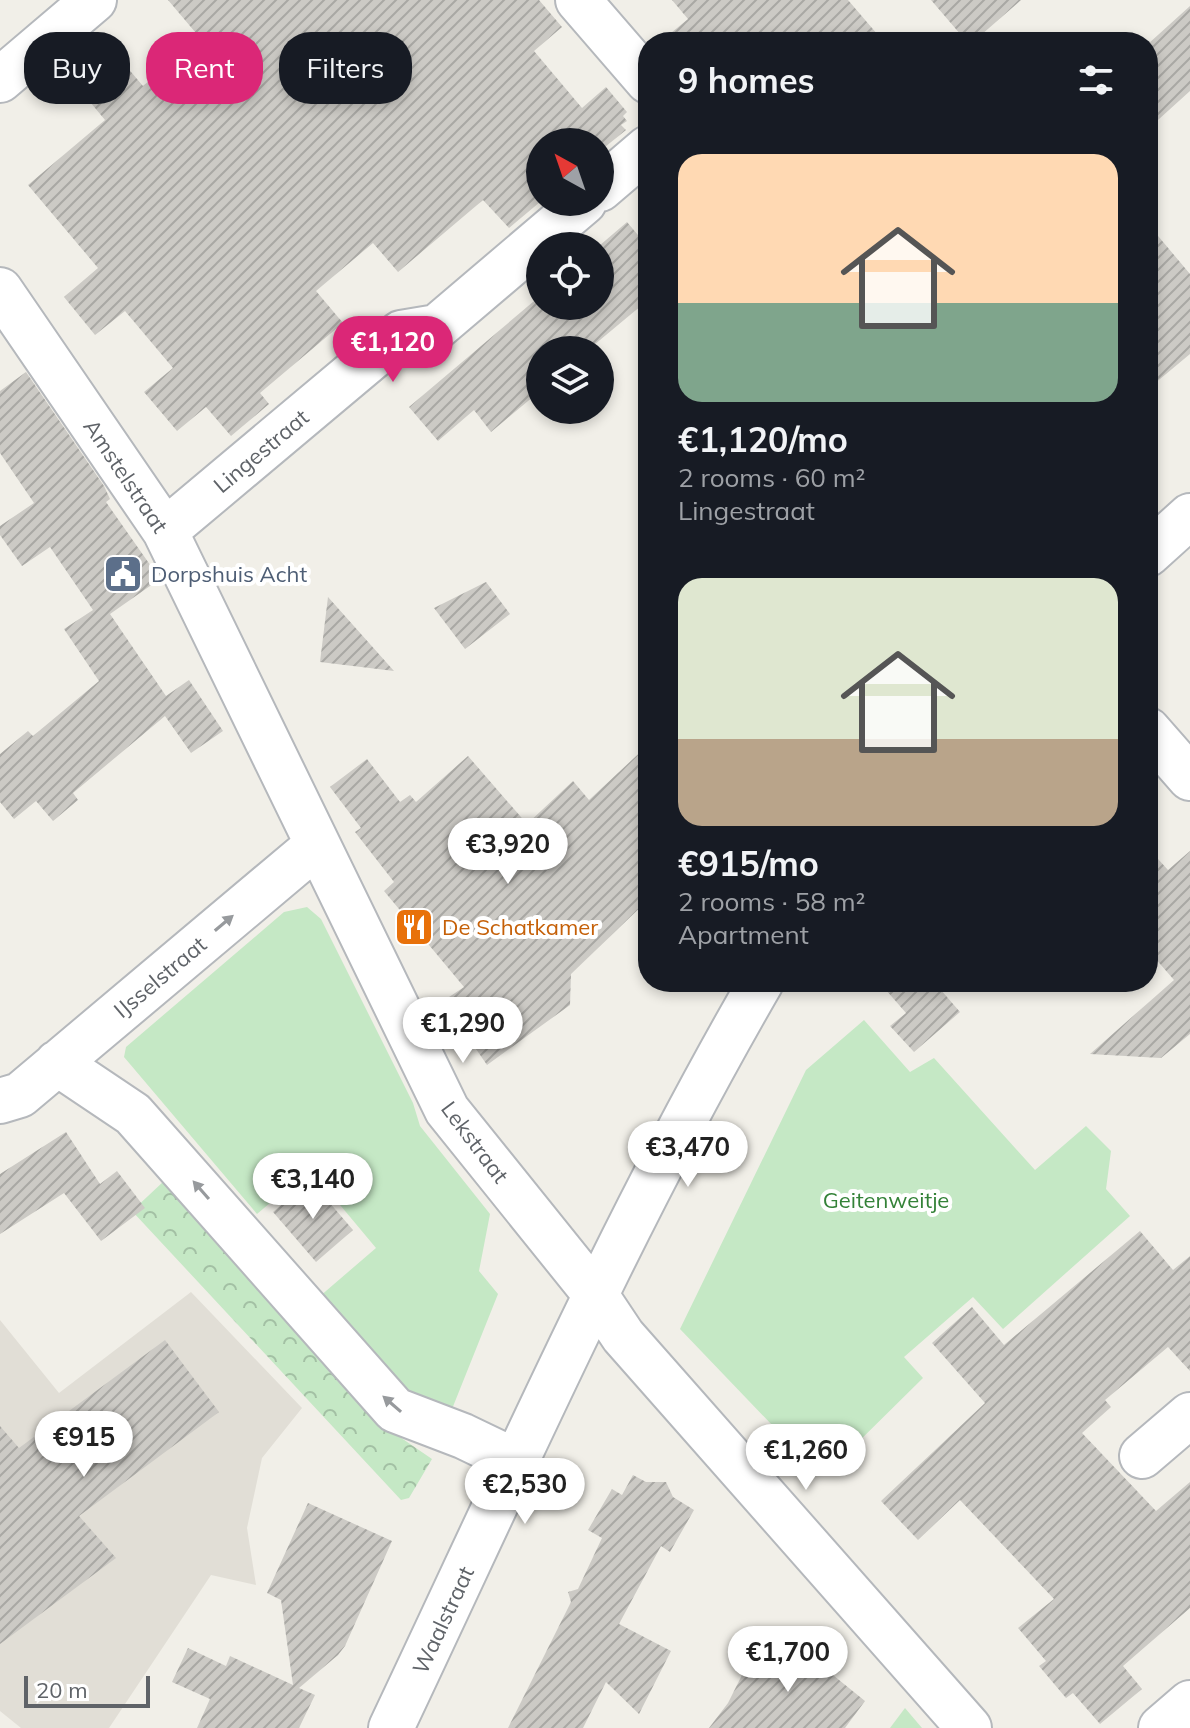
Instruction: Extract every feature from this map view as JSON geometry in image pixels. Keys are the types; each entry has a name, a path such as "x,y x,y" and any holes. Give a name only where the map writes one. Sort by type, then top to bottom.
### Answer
{"street":[{"path":"0,80 94,0"},
{"path":"578,0 638,69"},
{"path":"614,177 638,157"},
{"name":"Lingestraat","path":"165,531 401,333 437,327 568,216"},
{"name":"Amstelstraat","path":"0,290 165,531 316,846"},
{"path":"1158,545 1190,516"},
{"path":"1158,741 1190,778"},
{"name":"IJsselstraat","path":"0,1101 20,1095 316,846"},
{"name":"Lekstraat","path":"316,846 447,1110 595,1294 623,1336 969,1728"},
{"name":"Waalstraat","path":"391,1728 595,1294 720,1053 755,992"},
{"path":"57,1063 133,1114 395,1410 463,1436 517,1462"},
{"path":"1142,1456 1190,1415"},
{"path":"1161,1728 1190,1703"}],"shaded area":[{"path":"191,1292 302,1408 262,1458 247,1528 256,1585 211,1575 109,1728 21,1728 0,1711 0,1320 59,1393"}],"green space":[{"path":"307,907 321,919 413,1103 420,1126 490,1214 479,1271 498,1294 450,1414 409,1400 319,1297 376,1248 310,1169 257,1214 124,1057 126,1047 284,912"},
{"name":"Geitenweitje","path":"864,1020 910,1072 934,1058 1035,1170 1086,1126 1111,1151 1106,1189 1130,1216 1003,1329 973,1297 904,1357 923,1378 845,1455 817,1428 795,1449 680,1329 806,1070"},
{"path":"164,1181 394,1433 432,1459 409,1498 401,1500 132,1211"},
{"path":"905,1708 922,1728 890,1728"}],"building":[{"path":"168,0 539,0 562,27 534,51 582,108 606,87 627,112 623,116 627,121 621,125 626,130 614,140 614,128 526,128 526,214 509,228 483,200 398,272 373,243 316,291 343,323 260,393 269,404 231,436 206,407 177,431 144,392 173,368 125,311 95,335 64,297 98,268 28,185 105,120 92,104 130,104 130,71 143,86 146,84 146,104 263,104 263,32 195,32"},
{"path":"672,0 848,0 875,32 672,32 688,19"},
{"path":"931,0 1021,0 984,32 958,32"},
{"path":"1190,6 1190,91 1158,120 1158,35"},
{"path":"627,222 638,235 638,308 605,336 526,336 526,403 491,432 474,410 438,441 409,407 526,308 526,320 614,320 614,233"},
{"path":"1158,236 1190,274 1190,354 1158,381"},
{"path":"26,372 104,486 110,499 106,502 160,579 110,614 166,696 189,680 223,731 191,753 165,716 73,793 78,800 53,821 36,801 14,819 0,802 0,754 28,731 33,736 99,681 64,629 93,610 50,547 22,566 0,535 0,526 34,503 0,453 0,391"},
{"path":"486,582 510,614 465,649 434,608"},
{"path":"328,597 394,671 320,662"},
{"path":"638,754 638,910 571,974 570,1005 487,1065 443,1001 464,987 384,891 394,882 355,832 361,828 330,787 367,759 400,802 410,795 416,802 468,756 527,824 573,781 589,800"},
{"path":"1190,851 1190,1034 1161,1058 1090,1054 1174,980 1158,962 1158,859 1168,870"},
{"path":"888,992 943,992 960,1012 914,1052 890,1026 906,1013"},
{"path":"66,1132 100,1184 117,1171 145,1208 101,1241 64,1193 0,1234 0,1174"},
{"path":"310,1180 353,1230 316,1262 273,1212"},
{"path":"1140,1231 1173,1270 1190,1256 1190,1371 1168,1347 1105,1400 1111,1407 1082,1433 1156,1511 1190,1482 1190,1608 1123,1666 1142,1689 1100,1724 1073,1693 1066,1698 1039,1666 1046,1661 1018,1628 1054,1599 960,1500 918,1540 881,1501 985,1403 932,1343 972,1307 1004,1345"},
{"path":"165,1340 219,1412 79,1516 116,1558 0,1644 0,1426 19,1448"},
{"path":"633,1475 646,1482 666,1482 673,1497 694,1510 670,1552 661,1546 619,1624 671,1651 639,1714 606,1682 583,1728 508,1728 571,1602 568,1592 578,1589 602,1538 588,1530 612,1489 622,1495"},
{"path":"308,1503 392,1541 345,1646 299,1688 315,1695 299,1728 197,1728 210,1699 172,1682 188,1648 226,1666 230,1656 293,1685 281,1600 267,1593"},
{"path":"761,1637 797,1657 802,1650 865,1701 845,1728 709,1728 728,1703"}],"place":[{"name":"Dorpshuis Acht","path":"123,574"},
{"name":"De Schatkamer","path":"414,927"}]}
